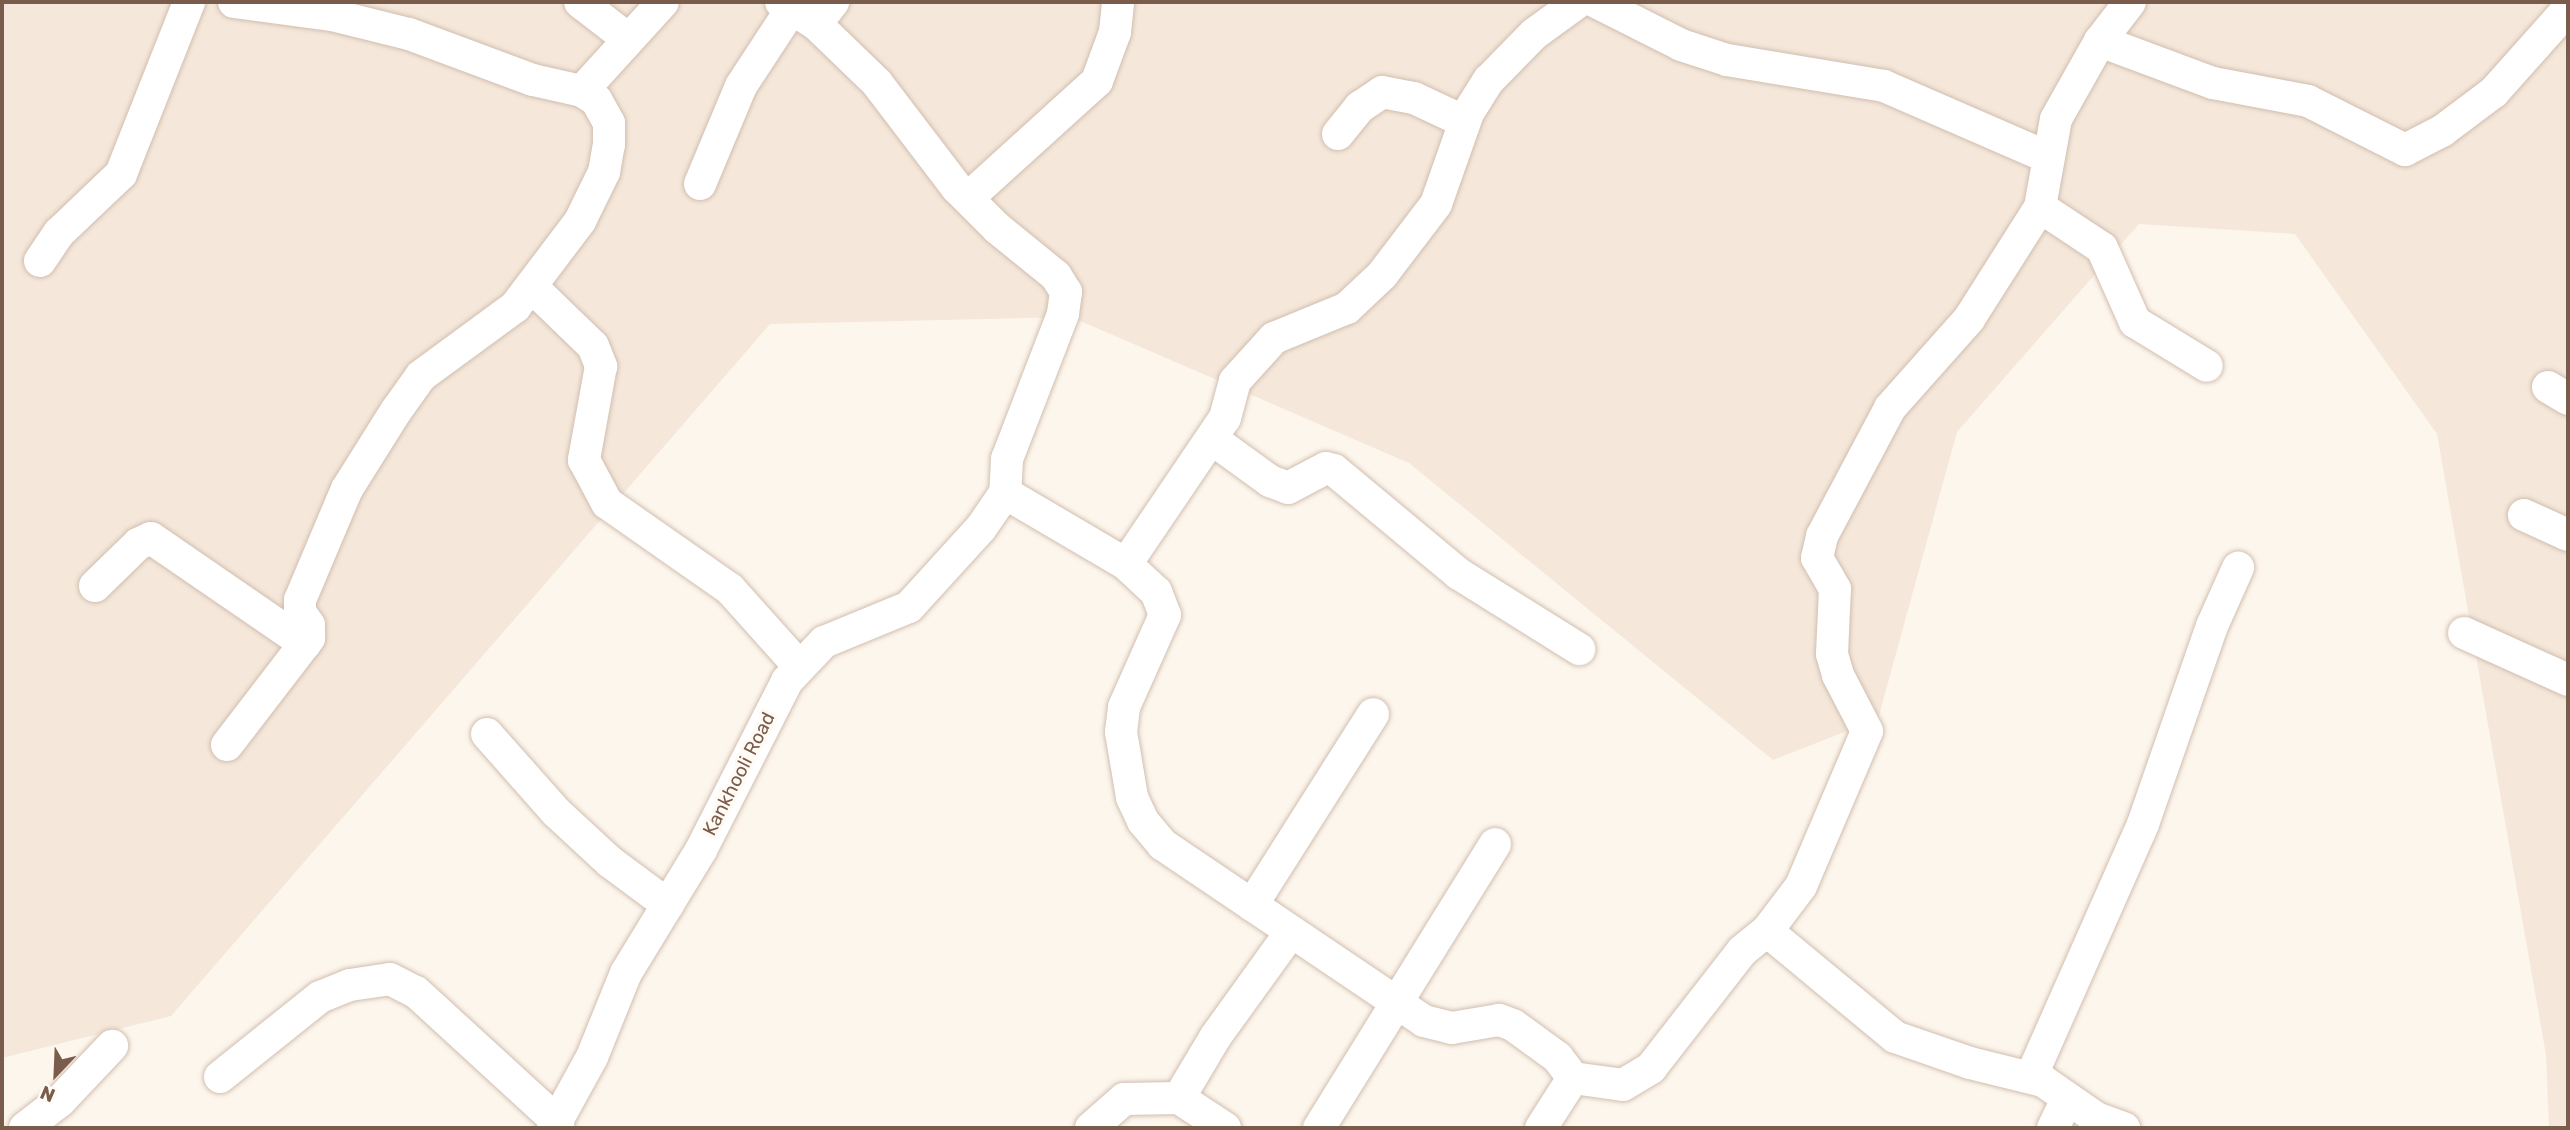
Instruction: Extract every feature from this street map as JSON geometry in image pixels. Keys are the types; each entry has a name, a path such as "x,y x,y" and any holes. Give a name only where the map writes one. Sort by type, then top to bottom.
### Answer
{"street":[{"path":"40,261 60,233 121,174 189,2"},
{"path":"226,745 305,644 311,632 299,607 303,591 347,489 421,376 515,307 533,288 580,221 604,172 609,123 596,100 582,91 533,80 409,34 332,15 234,2"},
{"path":"580,2 628,39"},
{"path":"582,91 663,2"},
{"path":"968,198 1097,81 1115,32 1118,2"},
{"path":"1126,564 1225,418 1235,381 1274,338 1347,308 1389,266 1436,204 1465,122 1489,79 1511,55 1578,2"},
{"path":"1596,2 1681,45 1727,60 1884,86 2047,157"},
{"path":"700,184 741,86 805,9 877,83 920,145 968,198 1056,276 1066,292 1063,314 1007,459 1005,493 1126,564 1156,592 1165,615 1124,707 1121,732 1132,797 1143,821 1163,845 1438,1028 1499,1020 1513,1025 1557,1057 1573,1078 1623,1085 1641,1077 1695,1016 1742,951 1767,930 1801,886 1867,731 1838,675 1832,654 1835,589 1817,558 1822,536 1889,408 1969,319 2040,207 2047,157 2056,120 2100,41 2130,2"},
{"path":"2100,41 2213,83 2308,101 2406,150 2442,131 2494,92 2568,9"},
{"path":"1338,134 1360,107 1382,92 1414,98 1465,122"},
{"path":"2040,207 2102,248 2135,322 2207,366"},
{"path":"533,288 593,346 601,366 584,460 607,502 730,589 799,664"},
{"path":"1212,439 1270,481 1287,488 1326,468 1334,470 1448,566 1579,649"},
{"name":"Kankhooli Road","path":"556,1125 592,1057 626,973 668,905 799,664 824,642 909,607 981,528 1005,493"},
{"path":"2524,515 2568,535"},
{"path":"95,586 138,544 151,537 305,644"},
{"path":"2031,1077 2143,824 2212,626 2238,568"},
{"path":"2463,634 2568,680"},
{"path":"1252,905 1374,714"},
{"path":"487,734 565,820 610,862 668,905"},
{"path":"1319,1128 1495,844"},
{"path":"1767,930 1895,1037 1970,1063 2043,1081 2059,1114 2124,1128"},
{"path":"1179,1098 1216,1036 1291,932"},
{"path":"220,1077 320,997 350,985 390,979 416,992 556,1125"},
{"path":"25,1128 60,1101 112,1046"},
{"path":"1541,1128 1573,1078"},
{"path":"1091,1128 1124,1099 1179,1098 1225,1128"}],"shaded area":[{"path":"2,2 2568,2 2568,1128 2549,1128 2546,1055 2437,434 2295,234 2139,224 1957,432 1878,719 1773,760 1409,463 1071,317 770,324 171,1016 2,1058"}]}
